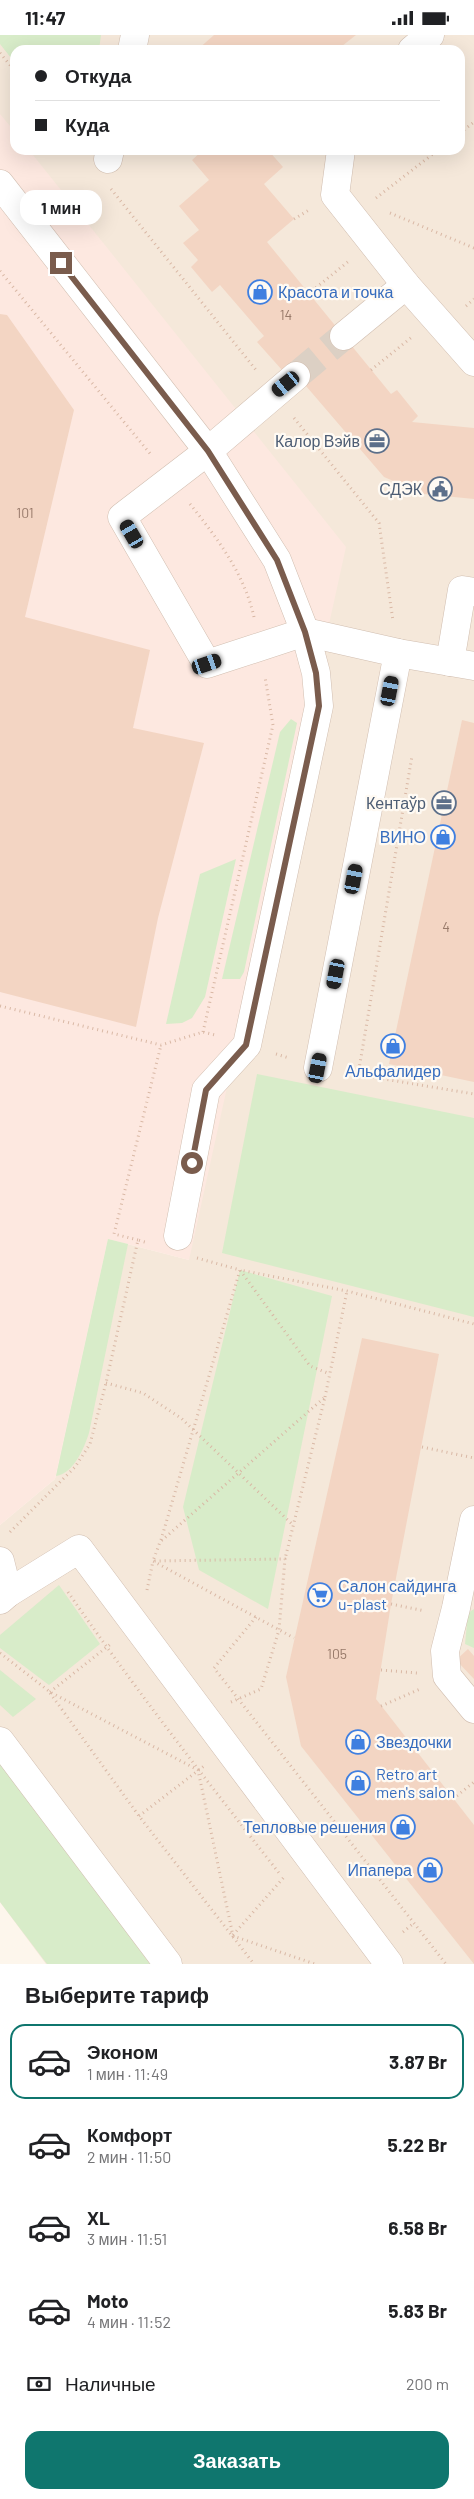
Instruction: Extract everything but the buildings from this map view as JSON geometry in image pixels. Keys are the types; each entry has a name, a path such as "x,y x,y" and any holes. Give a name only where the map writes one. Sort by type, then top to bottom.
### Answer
{"lane":[{"path":"418,45 430,35"},
{"path":"340,155 335,195 406,285 474,362"},
{"path":"0,184 208,451 277,560 305,632 316,673 319,706 246,1045 206,1090 176,1246"},
{"path":"344,336 406,285"},
{"path":"296,376 208,451 122,517 207,664 305,632 398,653 462,664 462,590 474,592"},
{"path":"318,1068 398,653"},
{"path":"474,1520 456,1609 445,1651 447,1676 474,1709"},
{"path":"0,1561 4,1596 79,1549 389,1964"},
{"path":"0,1741 168,1964"}],"path":[{"path":"0,53 10,65"},
{"path":"368,204 432,155"},
{"path":"109,165 275,393 378,523 398,653"},
{"path":"386,212 474,249"},
{"path":"308,293 372,242"},
{"path":"371,370 436,318"},
{"path":"358,1075 412,754"},
{"path":"0,1006 161,1045 202,1032 318,1068 474,1094"},
{"path":"161,1045 114,1234 138,1241 176,1246 240,1270 347,1291 474,1324"},
{"path":"7,1535 75,1467 90,1444 106,1383 138,1241"},
{"path":"240,1270 310,1366 330,1374"},
{"path":"50,1692 105,1646 139,1629 153,1561 240,1270"},
{"path":"205,1717 237,1698 261,1689 279,1630 285,1559 325,1397 347,1291"},
{"path":"106,1383 143,1393 181,1418 293,1526"},
{"path":"160,1542 325,1397"},
{"path":"422,1447 474,1458"},
{"path":"153,1561 285,1559"},
{"path":"153,1561 294,1638"},
{"path":"64,1586 105,1646 198,1770 289,1886"},
{"path":"256,1617 214,1668 446,1964"},
{"path":"0,1653 50,1692 198,1770"},
{"path":"381,1706 447,1676"},
{"path":"50,1692 139,1816 254,1964"},
{"path":"139,1816 198,1770 229,1750"},
{"path":"198,1770 233,1936"},
{"path":"454,1799 474,1782"},
{"path":"233,1936 283,1878 307,1855"},
{"path":"233,1936 315,1964"}],"shaded area":[{"path":"0,35 474,35 474,1964 46,1964 0,1902 0,1525 55,1479 108,1239 189,1260 25,155 465,155 465,45 10,45 10,133 0,120"},
{"path":"0,114 10,126 10,155 33,155 346,547 189,1260 108,1239 55,1479 0,1525"}],"green space":[{"path":"0,35 101,35 100,45 10,45 10,57 0,44"},
{"path":"291,719 297,723 244,972 240,979 222,979 280,732"},
{"path":"236,859 205,997 192,1018 182,1023 166,1024 200,874"},
{"path":"257,1074 474,1118 474,1317 222,1253"},
{"path":"108,1239 128,1244 89,1433 73,1465 62,1474 56,1476"},
{"path":"240,1270 332,1296 268,1609 199,1570 183,1507"},
{"path":"59,1585 100,1644 49,1685 0,1648 0,1635"},
{"path":"474,1609 474,1648 465,1644 468,1613"},
{"path":"0,1670 36,1699 13,1717 0,1705"},
{"path":"0,1761 150,1964 47,1964 0,1902"}],"tunnel":[{"path":"296,376 344,336"}],"place":[{"name":"Красота и точка","path":"260,292"},
{"name":"Калор Вэйв","path":"377,441"},
{"name":"СДЭК","path":"440,489"},
{"name":"Кентаўр","path":"444,803"},
{"name":"ВИНО","path":"443,837"},
{"name":"Альфалидер","path":"393,1046"},
{"name":"Салон сайдинга u-plast","path":"320,1595"},
{"name":"Звездочки","path":"358,1742"},
{"name":"Retro art men's salon","path":"358,1783"},
{"name":"Тепловые решения","path":"403,1827"},
{"name":"Ипапера","path":"430,1870"}],"route":[{"path":"61,263 208,451 277,560 305,632 316,673 319,706 246,1045 206,1090 192,1163"}]}
